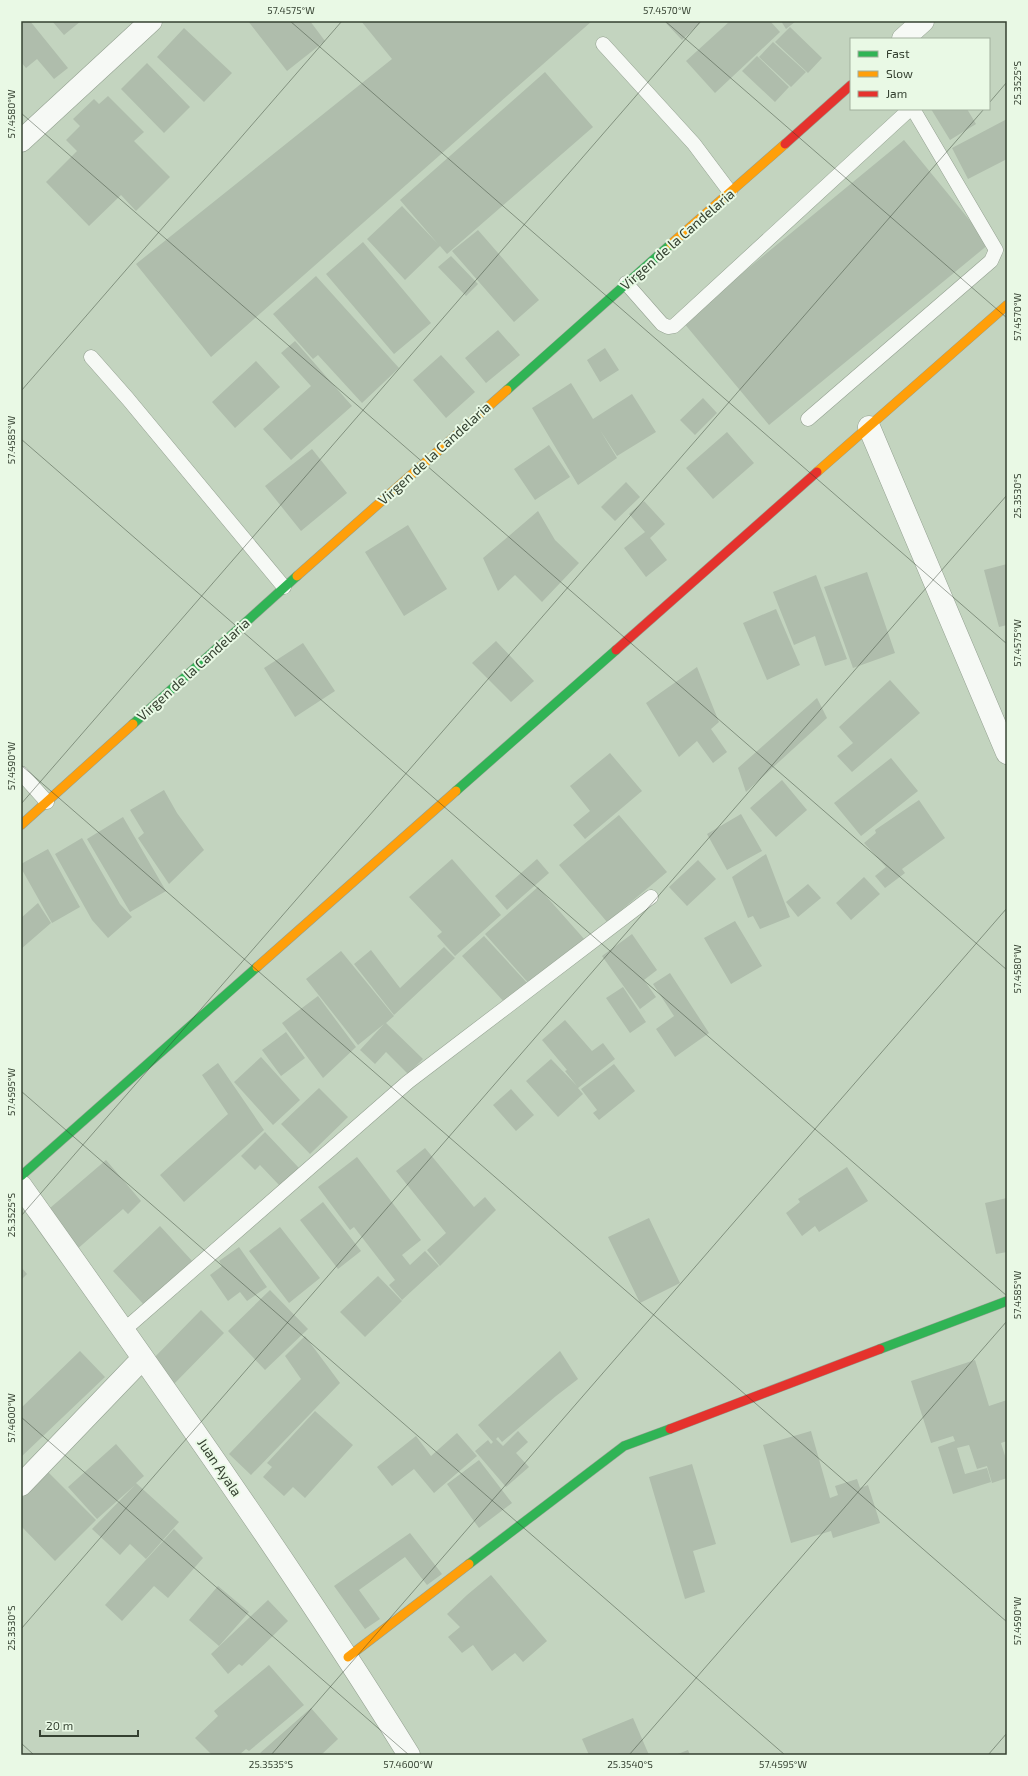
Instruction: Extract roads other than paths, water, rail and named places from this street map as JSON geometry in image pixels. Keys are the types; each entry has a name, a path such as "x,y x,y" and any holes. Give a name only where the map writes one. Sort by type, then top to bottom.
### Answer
{"street":[{"path":"21,141 151,21"},
{"path":"904,38 923,21"},
{"name":"Virgen de la Candelaria","path":"21,825 284,586 850,86"},
{"path":"21,1176 1007,305"},
{"path":"868,427 1007,753"},
{"name":"Juan Ayala","path":"21,1186 199,1437 348,1657 409,1755"},
{"path":"348,1657 624,1446 1007,1300"},
{"path":"21,1485 143,1358"}],"lane":[{"path":"603,44 694,144 730,192"},
{"path":"626,283 662,324 668,327 674,326 910,110"},
{"path":"808,419 991,261 996,250 912,110"},
{"path":"91,357 128,399 284,586"},
{"path":"21,773 47,802"},
{"path":"124,1330 408,1082 652,896"}]}
